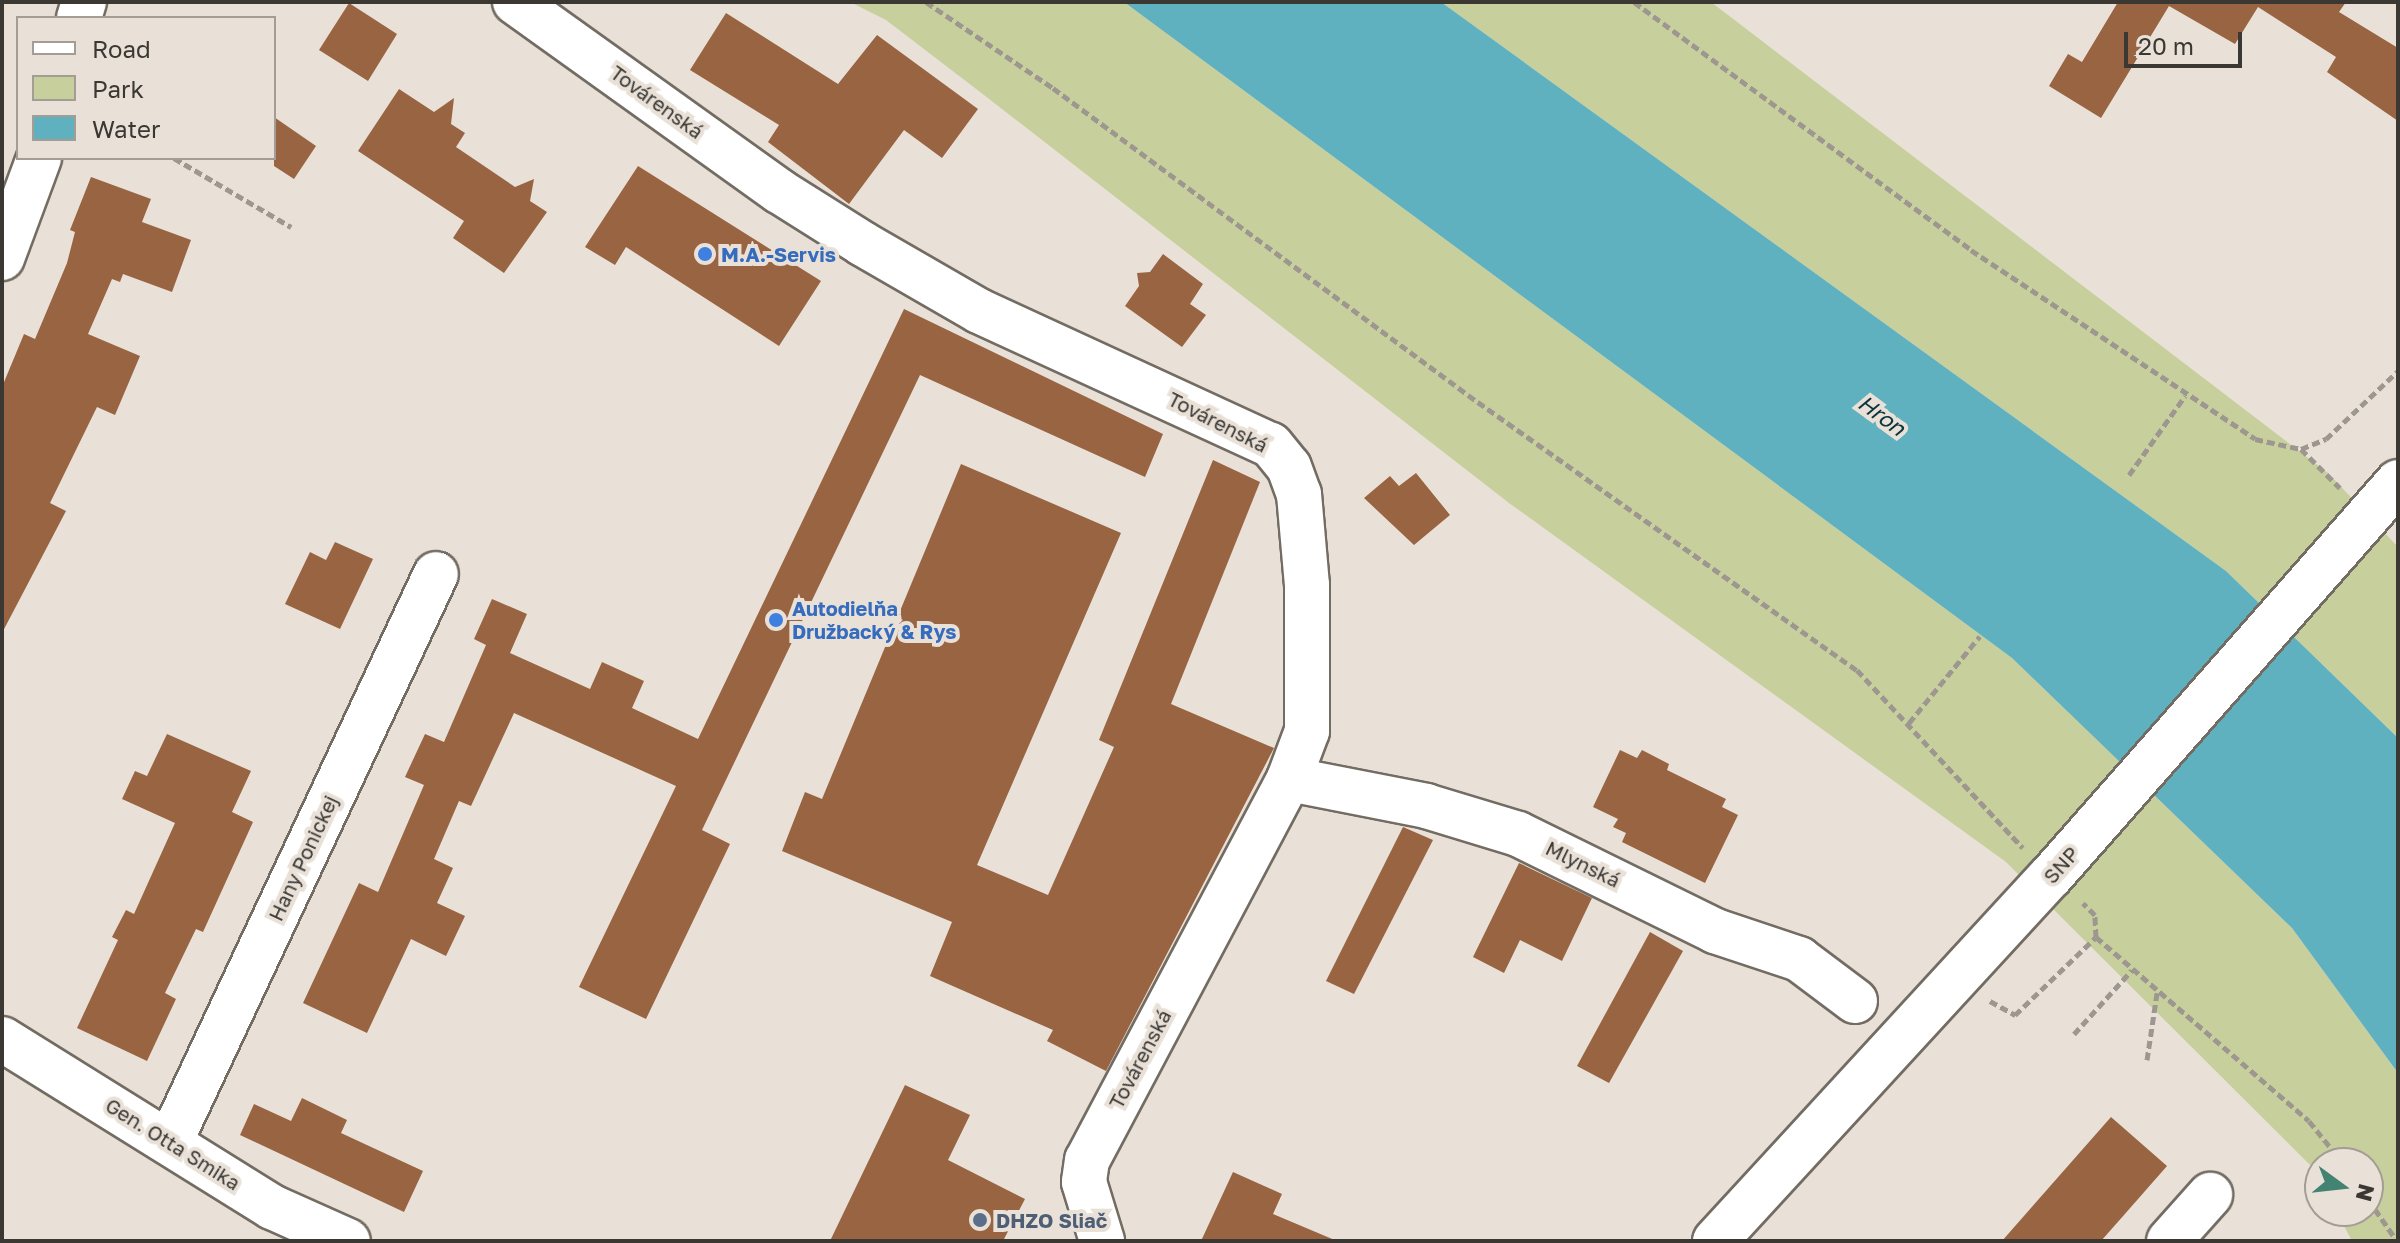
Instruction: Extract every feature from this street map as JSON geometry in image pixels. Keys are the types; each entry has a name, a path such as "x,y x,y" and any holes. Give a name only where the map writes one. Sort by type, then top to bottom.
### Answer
{"street":[{"name":"Továrenská","path":"515,2 779,191 863,244 979,311 1271,445 1289,467 1299,494 1307,585 1308,717 1289,779 1087,1160 1084,1182 1102,1241"},
{"path":"2,258 38,160"},
{"name":"SNP","path":"1715,1241 2039,863 2354,509 2396,488"},
{"name":"Hany Ponickej","path":"170,1142 436,574"},
{"name":"Mlynská","path":"1289,779 1426,806 1518,834 1715,931 1799,959 1855,1001"},
{"name":"Gen. Otta Smika","path":"2,1039 272,1207 348,1241"},
{"path":"2169,1241 2210,1195"}],"path":[{"path":"926,2 1053,88 1468,395 1857,670 1972,788 2001,829 2039,863"},
{"path":"1634,2 1959,241 2185,396 2255,439 2301,449 2354,509"},
{"path":"177,160 291,227"},
{"path":"2301,449 2335,432 2398,371"},
{"path":"2129,475 2185,396"},
{"path":"1909,723 1980,636"},
{"path":"2095,915 2096,937 2309,1121 2330,1147"},
{"path":"1980,992 2002,1012 2015,1015 2096,937"},
{"path":"2074,1034 2132,970"},
{"path":"2147,1060 2157,992"},
{"path":"2384,1222 2397,1241"}],"green space":[{"path":"850,2 1124,2 2012,658 2292,928 2398,1073 2398,1241 2352,1241 2345,1227 2384,1227 2384,1147 2304,1147 2304,1159 2006,862 1509,503 886,20"},
{"path":"1441,2 1711,2 2328,473 2398,547 2398,738 2226,571"}],"water":[{"name":"Hron","path":"1124,2 1441,2 2226,571 2398,738 2398,1073 2292,928 2012,658"}],"building":[{"path":"2118,2 2346,2 2339,12 2398,48 2398,121 2327,72 2336,57 2258,7 2235,44 2169,6 2101,118 2049,86 2068,54 2082,62"},
{"path":"349,3 397,34 368,81 319,50"},
{"path":"726,13 838,84 877,35 978,109 942,158 904,130 849,204 768,142 779,125 690,70"},
{"path":"399,89 434,112 454,98 451,124 465,133 456,147 515,187 534,179 530,201 547,212 504,273 453,238 464,221 358,151"},
{"path":"276,118 316,146 294,179 274,166"},
{"name":"M.A.-Servis","path":"638,166 821,281 779,346 626,247 615,265 585,247"},
{"path":"91,177 151,199 142,222 191,240 172,292 123,274 120,282 112,279 88,334 140,356 115,415 97,407 50,503 66,511 2,633 2,387 24,334 35,339 67,263 75,232 70,230"},
{"path":"1163,254 1203,284 1190,304 1206,315 1182,347 1125,306 1139,286 1137,273 1150,272"},
{"path":"904,309 1163,434 1145,477 920,375 702,830 730,844 646,1019 579,987 676,786 514,713 471,806 459,801 434,859 453,868 437,903 465,916 446,956 411,939 367,1033 303,1003 359,883 378,892 424,785 405,777 425,734 444,742 486,645 474,639 492,599 527,614 510,653 590,689 602,662 644,681 632,708 698,739"},
{"path":"1213,460 1260,482 1171,704 1274,748 1106,1071 1047,1041 1053,1030 930,976 952,922 782,851 805,792 822,799 961,464 1121,533 977,865 1048,895 1114,747 1099,740"},
{"path":"1416,473 1450,515 1414,545 1364,498 1390,476 1399,486"},
{"path":"335,542 373,559 340,629 285,604 310,552 326,560"},
{"path":"167,734 251,771 232,812 253,822 203,932 196,929 165,993 176,999 147,1061 77,1028 118,940 112,937 126,910 134,914 175,823 122,799 135,771 147,776"},
{"path":"1620,750 1637,758 1642,750 1669,764 1667,770 1726,799 1722,807 1738,815 1705,883 1622,842 1626,833 1613,827 1618,819 1593,807"},
{"path":"1403,827 1433,840 1354,994 1326,981"},
{"path":"1519,863 1592,898 1562,961 1520,940 1504,973 1473,957"},
{"path":"1650,932 1683,951 1609,1083 1577,1066"},
{"path":"905,1085 970,1115 948,1160 1025,1199 1003,1241 830,1241"},
{"path":"302,1098 347,1120 341,1133 423,1171 404,1212 240,1135 254,1104 291,1121"},
{"path":"2111,1117 2167,1166 2124,1215 2101,1241 2002,1241"},
{"path":"1233,1172 1282,1194 1273,1214 1337,1241 1201,1241"}],"place":[{"name":"M.A.-Servis","path":"705,254"},
{"name":"Autodielňa Družbacký & Rys","path":"776,620"},
{"name":"DHZO Sliač","path":"980,1220"}]}
